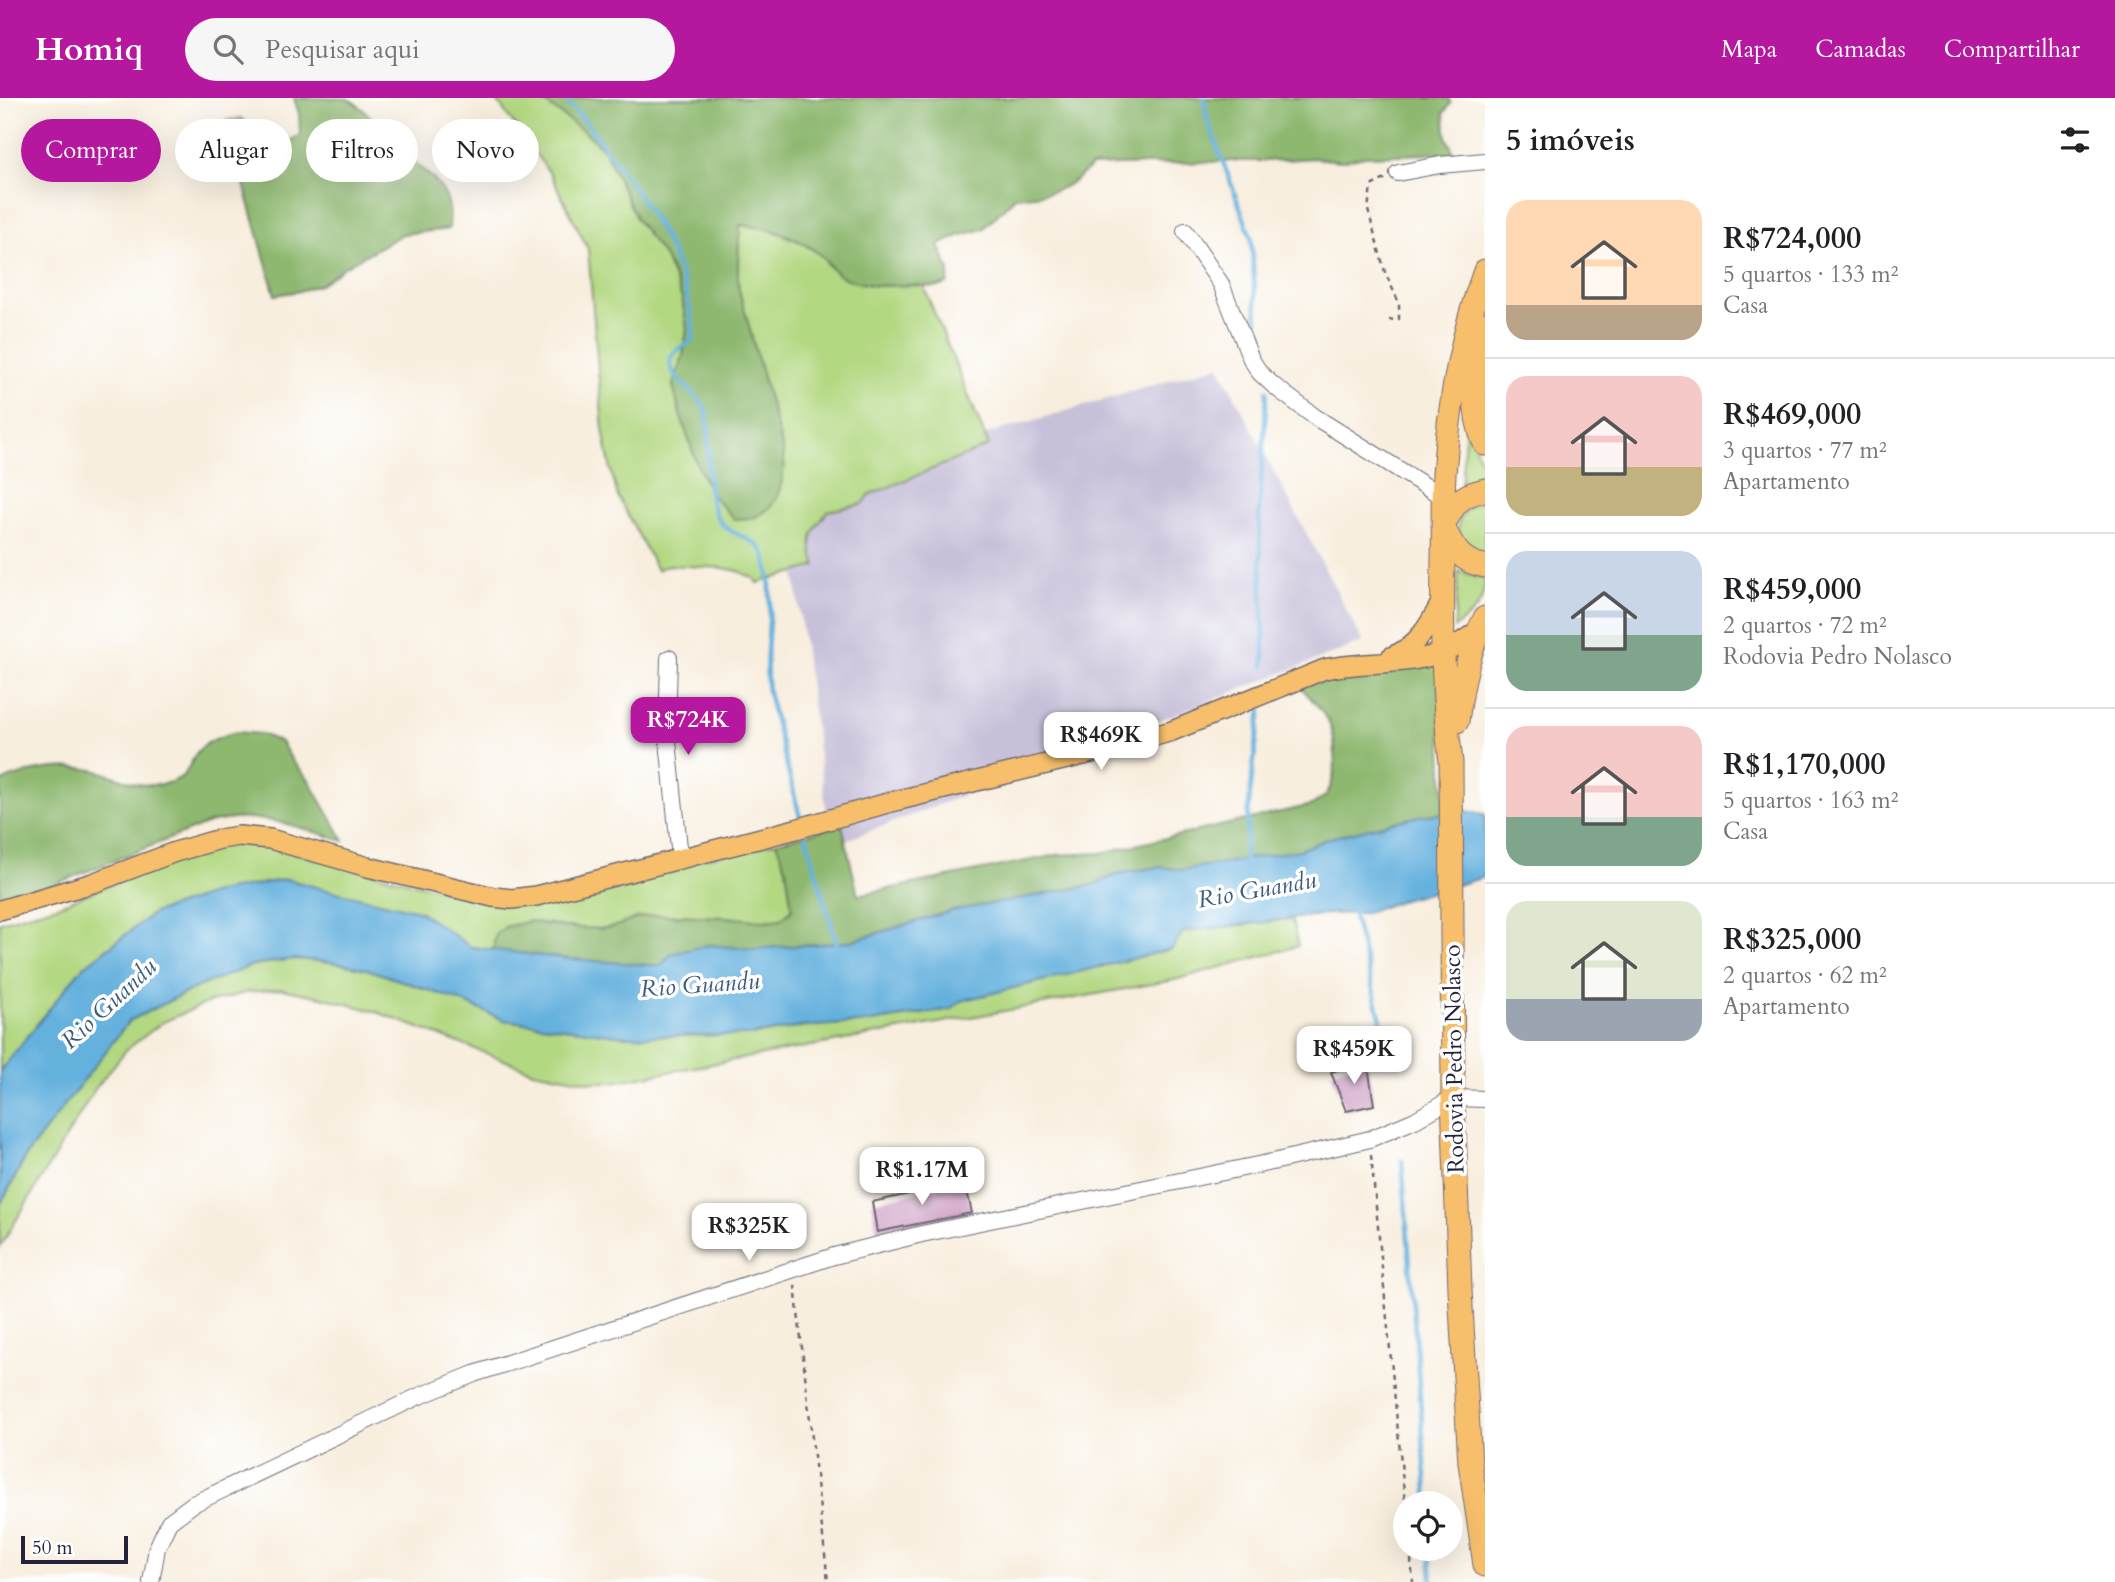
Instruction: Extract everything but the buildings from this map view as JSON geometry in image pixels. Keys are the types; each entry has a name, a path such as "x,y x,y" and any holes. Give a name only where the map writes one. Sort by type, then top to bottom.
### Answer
{"highway":[{"name":"Rodovia Pedro Nolasco","path":"1485,271 1462,345 1448,425 1443,497 1444,653 1451,766 1453,1098 1460,1290 1470,1463 1485,1565"},
{"path":"1485,303 1475,367 1474,395 1476,417 1485,444"},
{"path":"1485,490 1471,493 1454,505 1443,527 1460,556 1470,563 1485,566"},
{"name":"Rodovia Pedro Nolasco","path":"1451,766 1462,686 1482,624"}],"main road":[{"path":"1378,663 1400,654 1418,640 1428,628 1443,600"},
{"path":"0,910 93,883 175,852 239,836 270,839 368,867 493,897 512,899 536,895 891,802 1121,746 1172,731 1317,671 1444,653 1482,624"}],"street":[{"path":"1398,173 1440,165 1485,161"},
{"path":"1185,231 1221,284 1251,359 1260,373 1315,417 1443,497"},
{"path":"669,659 667,732 680,857"},
{"path":"151,1582 156,1548 169,1522 193,1504 418,1397 474,1374 834,1256 922,1234 1277,1161 1370,1139 1415,1120 1453,1098 1485,1099"}],"path":[{"path":"1390,320 1399,319 1399,303 1385,272 1368,210 1371,186 1398,173"},
{"path":"1370,1139 1404,1491"},
{"path":"793,1268 828,1582"},
{"path":"1411,1561 1413,1582"}],"shaded area":[{"path":"1219,366 1363,642 831,846 784,494"}],"green space":[{"path":"294,98 348,99 372,119 306,119 306,182 418,182 418,166 432,178 432,182 436,182 447,198 449,229 403,234 344,267 321,284 275,295 243,182 292,182 292,139 300,136 299,114"},
{"path":"495,98 539,98 590,136 605,151 637,220 665,258 682,298 687,329 683,357 673,385 697,464 785,468 783,450 739,290 739,225 765,227 800,242 821,255 831,269 874,286 923,285 989,446 869,495 863,504 828,511 812,537 816,566 757,583 754,578 723,568 668,565 657,570 618,497 610,466 603,429 588,249 551,175 539,158 539,119 510,119"},
{"path":"539,98 1449,98 1451,103 1444,113 1447,138 1454,153 1365,156 1341,161 1315,158 1091,166 1074,181 1057,190 1015,197 983,229 939,245 949,270 948,283 934,287 855,282 839,275 819,254 792,237 740,225 739,290 783,450 783,460 782,481 776,500 762,514 752,518 734,519 711,494 697,464 680,414 673,385 683,357 687,329 676,281 665,258 637,220 605,151 590,136"},
{"path":"1466,424 1478,455 1485,465 1485,478 1476,478 1461,485"},
{"path":"1485,500 1485,557 1469,551 1458,527 1466,510"},
{"path":"1459,571 1475,577 1485,577 1485,586 1477,607 1454,628"},
{"path":"1438,659 1445,813 1419,816 1330,838 1300,850 1183,870 1159,867 1118,874 1094,885 952,911 848,942 753,949 708,945 661,966 494,950 497,933 505,927 529,921 598,929 655,915 764,921 781,919 792,909 786,868 776,842 842,825 858,895 1057,855 1101,853 1312,805 1326,795 1330,788 1335,749 1332,730 1326,718 1301,687 1316,680"},
{"path":"237,732 261,734 281,742 293,762 309,780 344,841 277,822 227,819 209,823 50,886 0,900 0,783 38,770 79,768 143,785 158,785 175,781 185,774 203,746 216,738"},
{"path":"237,839 501,905 776,842 786,868 792,909 781,919 764,921 682,915 637,918 614,927 598,929 548,923 494,940 494,950 471,947 447,931 287,879 218,892 154,913 82,968 0,1071 0,922 57,906 216,843"},
{"path":"1292,919 1298,946 1174,980 613,1082 592,1082 533,1071 377,1012 326,998 282,989 249,992 207,1003 163,1022 126,1050 95,1089 0,1247 0,1205 28,1153 129,1021 197,987 253,965 294,959 367,969 463,1002 504,1020 625,1036 751,1035 800,1027 872,1022 951,1009 961,1001 1182,932"}],"water":[{"name":"Rio Guandu","path":"1466,811 1485,814 1485,877 1366,913 1329,914 1183,932 1172,949 961,1001 951,1009 872,1022 800,1027 751,1035 625,1036 504,1020 463,1002 367,969 331,962 294,959 253,965 197,987 129,1021 28,1153 0,1205 0,1071 82,968 154,913 218,892 287,879 419,911 471,947 569,959 661,966 671,954 708,945 753,949 848,942 952,911 1094,885 1118,874 1159,867 1183,870 1300,850 1330,838 1419,816"}],"waterway":[{"path":"562,98 586,123 638,193 665,238 684,286 693,338 672,355 671,366 679,380 699,400 707,415 710,496 719,520 730,530 752,541 763,551 766,559 770,591 768,692 801,821"},
{"path":"1204,98 1207,119 1251,237 1257,320"},
{"path":"1264,666 1259,513 1267,391"},
{"path":"1245,865 1251,786 1261,710"},
{"path":"805,833 837,945"},
{"path":"1352,909 1381,1020"},
{"path":"1402,1160 1427,1491"},
{"path":"1431,1561 1432,1582"}]}
